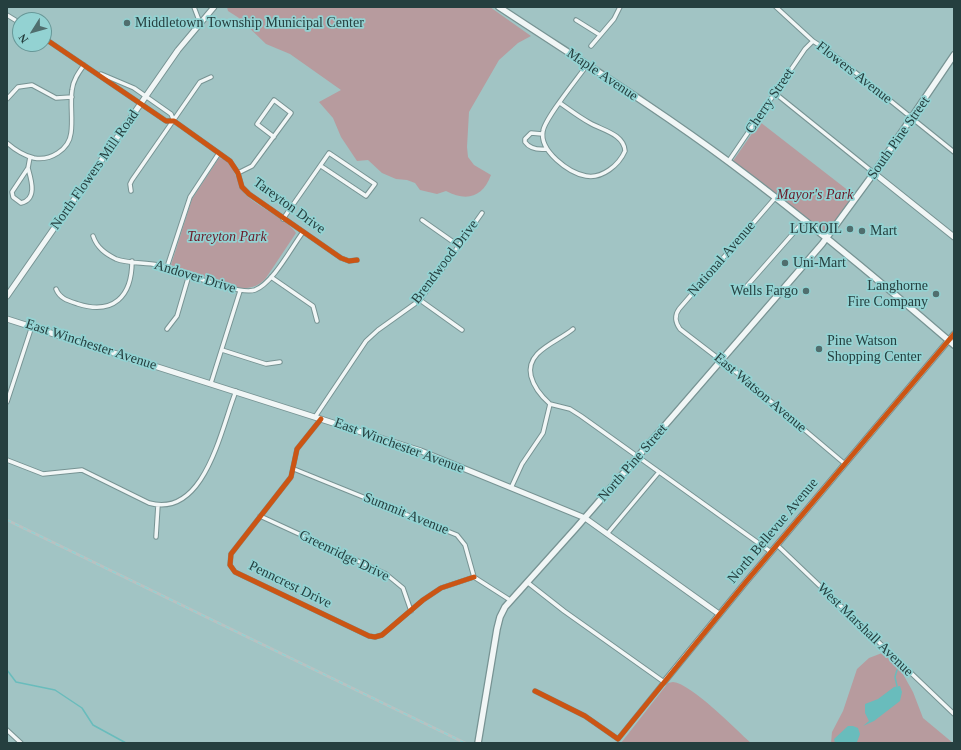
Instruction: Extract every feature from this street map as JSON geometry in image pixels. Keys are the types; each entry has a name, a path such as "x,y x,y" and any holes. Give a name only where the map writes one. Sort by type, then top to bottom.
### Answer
{"main road":[{"name":"Maple Avenue","path":"499,7 704,144 827,238 954,345"},
{"name":"South Pine Street","path":"827,238 912,119 954,55"},
{"name":"North Pine Street","path":"478,743 500,617 510,600 585,518 827,238"}],"street":[{"path":"194,7 200,23"},
{"name":"North Flowers Mill Road","path":"7,296 146,96 200,23 214,7"},
{"path":"591,46 614,19 620,7"},
{"name":"Flowers Avenue","path":"776,7 813,41 830,52 954,152"},
{"path":"576,20 600,35"},
{"name":"Cherry Street","path":"728,162 776,94 805,48 813,41"},
{"path":"52,43 97,73"},
{"path":"7,143 30,157 47,157 57,154 64,149 71,134 72,97 75,79 84,65"},
{"path":"560,104 590,123 612,133 623,144 625,151 621,159 611,169 602,174 585,176 571,169 556,160 546,149 542,134 544,126 587,65"},
{"name":"Tareyton Drive","path":"97,73 126,84 146,96 171,114 174,121 230,161 238,173 245,190 302,232 341,258 349,261 357,260"},
{"name":"Tareyton Drive","path":"97,73 166,121 174,121"},
{"path":"131,191 130,184 132,180 200,82 211,77"},
{"path":"7,99 18,88 32,85 49,96 56,98 72,97"},
{"path":"776,94 954,237"},
{"path":"238,173 252,166 274,137 291,113 274,100 257,124 274,137"},
{"path":"542,134 531,133 525,138 525,142 528,146 535,149 546,149"},
{"path":"283,218 330,152 375,184 366,196 321,166"},
{"path":"167,267 190,197 219,153"},
{"path":"28,168 33,189 28,199 21,202 13,197 12,192 28,168 30,157"},
{"name":"National Avenue","path":"676,322 676,314 679,309 775,198"},
{"name":"Brendwood Drive","path":"315,417 366,341 378,330 420,300 482,213"},
{"path":"422,220 459,246"},
{"path":"746,287 804,220"},
{"name":"Andover Drive","path":"94,236 95,243 102,250 118,259 167,267 240,291 256,289 271,277 302,232"},
{"path":"56,289 65,300 89,308 103,308 116,301 128,286 131,277 132,261"},
{"path":"167,329 177,316 190,275"},
{"path":"271,277 313,306 317,321"},
{"path":"211,383 240,291"},
{"path":"420,300 462,330"},
{"name":"East Winchester Avenue","path":"7,319 421,451 585,518 719,614"},
{"name":"East Watson Avenue","path":"676,322 680,329 721,360 845,464"},
{"path":"7,402 32,326"},
{"path":"573,328 542,349 531,363 531,374 536,388 550,404 570,409 771,552"},
{"name":"North Bellevue Avenue","path":"535,691 585,716 618,739 719,614 954,334"},
{"path":"222,350 266,364 280,362"},
{"path":"7,460 43,474 82,470 139,499 158,505 177,502 186,497 194,488 211,461 236,391"},
{"path":"511,488 522,464 542,433 550,404"},
{"name":"Penncrest Drive","path":"321,419 297,449 294,469 286,484 231,554 230,565 235,572 372,637 379,637 385,633 441,588 474,577"},
{"name":"Summit Avenue","path":"294,469 457,535 465,545 474,577"},
{"path":"607,534 659,472"},
{"path":"156,537 158,505"},
{"name":"Greenridge Drive","path":"260,516 386,574 402,588 411,611"},
{"name":"West Marshall Avenue","path":"777,545 954,714"},
{"path":"474,577 510,600"},
{"path":"527,582 564,611 664,682"},
{"path":"7,730 21,743"}],"green space":[{"path":"227,7 490,7 531,36 518,43 499,60 469,112 467,147 468,157 474,165 491,175 484,188 479,193 467,197 446,191 437,194 420,190 415,183 407,180 396,179 382,173 368,160 357,161 341,137 333,118 319,102 341,90 290,54 266,44 239,18 228,11"},
{"name":"Mayor's Park","path":"760,122 854,195 827,232 823,232 733,161"},
{"name":"Tareyton Park","path":"219,158 225,160 229,164 243,192 247,196 281,219 296,233 266,278 258,285 247,288 239,288 171,265 192,199"},
{"path":"882,653 899,667 913,692 923,718 953,743 831,743 832,732 843,711 857,669 869,658"},
{"path":"673,682 691,690 702,698 751,743 621,743 668,683"}],"water":[{"path":"900,686 902,692 900,701 874,721 863,726 869,721 865,713 865,704 878,699 894,687"},
{"path":"848,726 858,728 860,734 857,742 835,743 834,739"}],"waterway":[{"path":"7,670 16,682 55,690 82,708 93,725 126,743"},
{"path":"897,670 895,677 897,686"}],"railway":[{"path":"7,520 465,743"}],"cycle path":[{"path":"52,43 166,121 174,121 230,161 238,173 242,187 249,194 341,258 349,261 357,260"},
{"path":"535,691 585,716 618,739 745,583 954,334"},
{"path":"321,419 297,449 291,477 231,554 230,565 235,572 369,636 375,637 382,635 423,600 441,588 474,577"}],"place":[{"name":"Middletown Township Municipal Center","path":"127,23"},
{"name":"LUKOIL","path":"850,229"},
{"name":"Mart","path":"862,231"},
{"name":"Uni-Mart","path":"785,263"},
{"name":"Wells Fargo","path":"806,291"},
{"name":"Langhorne Fire Company","path":"936,294"},
{"name":"Pine Watson Shopping Center","path":"819,349"}]}
